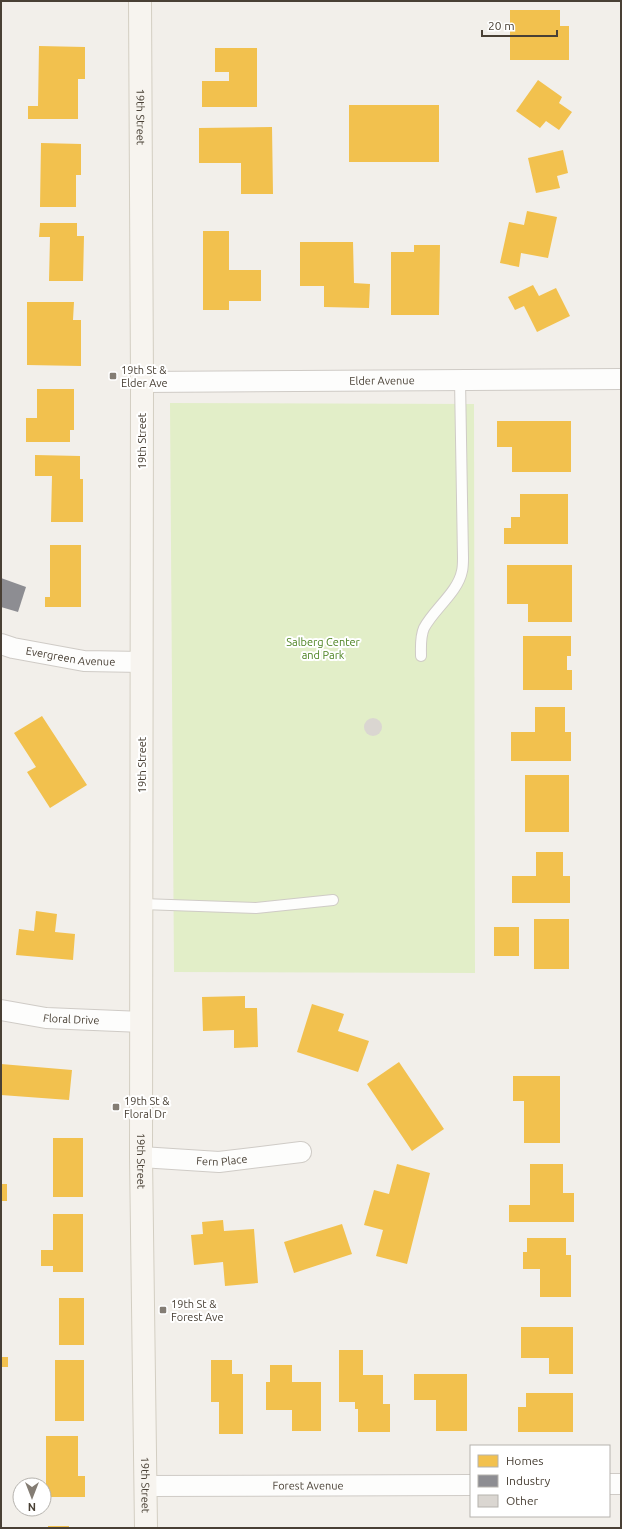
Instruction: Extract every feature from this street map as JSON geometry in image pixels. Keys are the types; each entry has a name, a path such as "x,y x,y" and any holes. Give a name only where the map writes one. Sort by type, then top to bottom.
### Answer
{"street":[{"name":"19th Street","path":"140,1 142,382 142,1157 146,1528"},
{"name":"Elder Avenue","path":"142,382 621,379"},
{"name":"Evergreen Avenue","path":"1,644 13,648 84,661 142,662"},
{"name":"Floral Drive","path":"1,1010 46,1018 142,1022"},
{"name":"Fern Place","path":"142,1157 219,1162 302,1152"},
{"path":"610,1484 621,1484"},
{"name":"Forest Avenue","path":"146,1486 470,1485"}],"lane":[{"path":"421,656 421,644 424,629 436,610 457,584 462,571 460,380"},
{"path":"142,904 256,908 333,900"}],"green space":[{"name":"Salberg Center and Park","path":"170,403 474,404 475,973 174,972"}],"building: Homes":[{"path":"510,10 560,10 560,26 569,26 569,60 510,60"},
{"path":"39,46 85,47 85,79 78,79 78,119 28,119 28,106 38,106"},
{"path":"215,48 257,48 257,107 202,107 202,81 229,81 229,72 215,72"},
{"path":"538,80 562,97 559,103 572,112 559,130 546,121 540,128 516,111"},
{"path":"349,105 439,105 439,162 349,162"},
{"path":"272,127 273,194 241,194 241,163 199,163 199,128"},
{"path":"41,143 81,144 81,175 76,175 76,207 40,207"},
{"path":"563,150 568,173 557,176 560,188 536,193 528,158"},
{"path":"527,211 557,217 548,258 521,253 519,267 500,263 509,222 524,225"},
{"path":"40,223 77,223 77,236 84,236 83,281 49,281 50,237 39,237"},
{"path":"203,231 229,231 229,270 261,270 261,301 229,301 229,310 203,310"},
{"path":"300,242 353,242 354,283 370,284 369,308 324,307 324,286 300,286"},
{"path":"414,245 440,245 439,315 391,315 391,252 414,252"},
{"path":"533,285 539,296 556,288 570,316 537,332 524,306 515,310 508,297"},
{"path":"27,302 74,302 73,320 81,320 81,366 27,365"},
{"path":"37,389 74,389 74,430 70,430 70,442 26,442 26,418 37,418"},
{"path":"497,421 571,421 571,472 512,472 512,447 497,447"},
{"path":"35,455 80,456 80,479 83,479 83,522 51,522 52,476 35,476"},
{"path":"520,494 568,494 568,544 504,544 504,528 511,528 511,517 520,517"},
{"path":"50,545 81,545 81,607 45,607 45,597 50,597"},
{"path":"507,565 572,565 572,622 528,622 528,604 507,604"},
{"path":"523,636 571,636 571,656 567,656 567,670 572,670 572,690 523,690"},
{"path":"535,707 565,707 565,732 571,732 571,761 511,761 511,732 535,732"},
{"path":"42,716 87,785 50,808 27,772 36,767 14,733"},
{"path":"525,775 569,775 569,832 525,832"},
{"path":"536,852 563,852 563,876 570,876 570,903 512,903 512,876 536,876"},
{"path":"36,911 57,914 55,932 75,934 73,960 16,955 19,929 34,931"},
{"path":"534,919 569,919 569,969 534,969"},
{"path":"494,927 519,927 519,956 494,956"},
{"path":"245,996 245,1008 257,1008 258,1047 234,1048 234,1030 203,1031 202,997"},
{"path":"312,1004 344,1014 338,1031 369,1041 358,1072 297,1052"},
{"path":"399,1062 444,1129 412,1151 367,1084"},
{"path":"1,1064 72,1070 69,1100 1,1095"},
{"path":"513,1076 560,1076 560,1143 524,1143 524,1101 513,1101"},
{"path":"53,1138 83,1138 83,1197 53,1197"},
{"path":"397,1164 430,1173 407,1264 376,1256 383,1230 364,1225 374,1190 389,1194"},
{"path":"530,1164 563,1164 563,1193 574,1193 574,1222 509,1222 509,1205 530,1205"},
{"path":"1,1184 7,1184 7,1201 1,1201"},
{"path":"53,1214 83,1214 83,1272 53,1272 53,1266 41,1266 41,1250 53,1250"},
{"path":"223,1220 224,1231 254,1229 258,1283 225,1286 223,1262 194,1265 191,1235 203,1234 202,1222"},
{"path":"342,1224 352,1254 294,1273 284,1242"},
{"path":"527,1238 566,1238 566,1255 571,1255 571,1297 540,1297 540,1269 523,1269 523,1252 527,1252"},
{"path":"59,1298 84,1298 84,1345 59,1345"},
{"path":"521,1327 573,1327 573,1374 549,1374 549,1358 521,1358"},
{"path":"339,1350 363,1350 363,1375 383,1375 383,1404 390,1404 390,1432 358,1432 358,1409 355,1409 355,1402 339,1402"},
{"path":"1,1357 8,1357 8,1367 1,1367"},
{"path":"55,1360 84,1360 84,1421 55,1421"},
{"path":"211,1360 232,1360 232,1374 243,1374 243,1434 219,1434 219,1402 211,1402"},
{"path":"270,1365 292,1365 292,1382 321,1382 321,1431 292,1431 292,1410 266,1410 266,1382 270,1382"},
{"path":"414,1374 467,1374 467,1431 436,1431 436,1400 414,1400"},
{"path":"526,1393 573,1393 573,1432 518,1432 518,1407 526,1407"},
{"path":"46,1436 78,1436 78,1476 85,1476 85,1497 52,1497 52,1477 46,1477"},
{"path":"48,1526 69,1526 69,1528 48,1528"}],"building: Industry":[{"path":"1,578 26,587 18,612 1,607"}],"building: Other":[{"path":"373,718 379,721 382,727 379,733 373,736 367,733 364,727 367,721"}],"place":[{"name":"19th St & Elder Ave","path":"113,376"},
{"name":"19th St & Floral Dr","path":"116,1107"},
{"name":"19th St & Forest Ave","path":"163,1310"}]}
